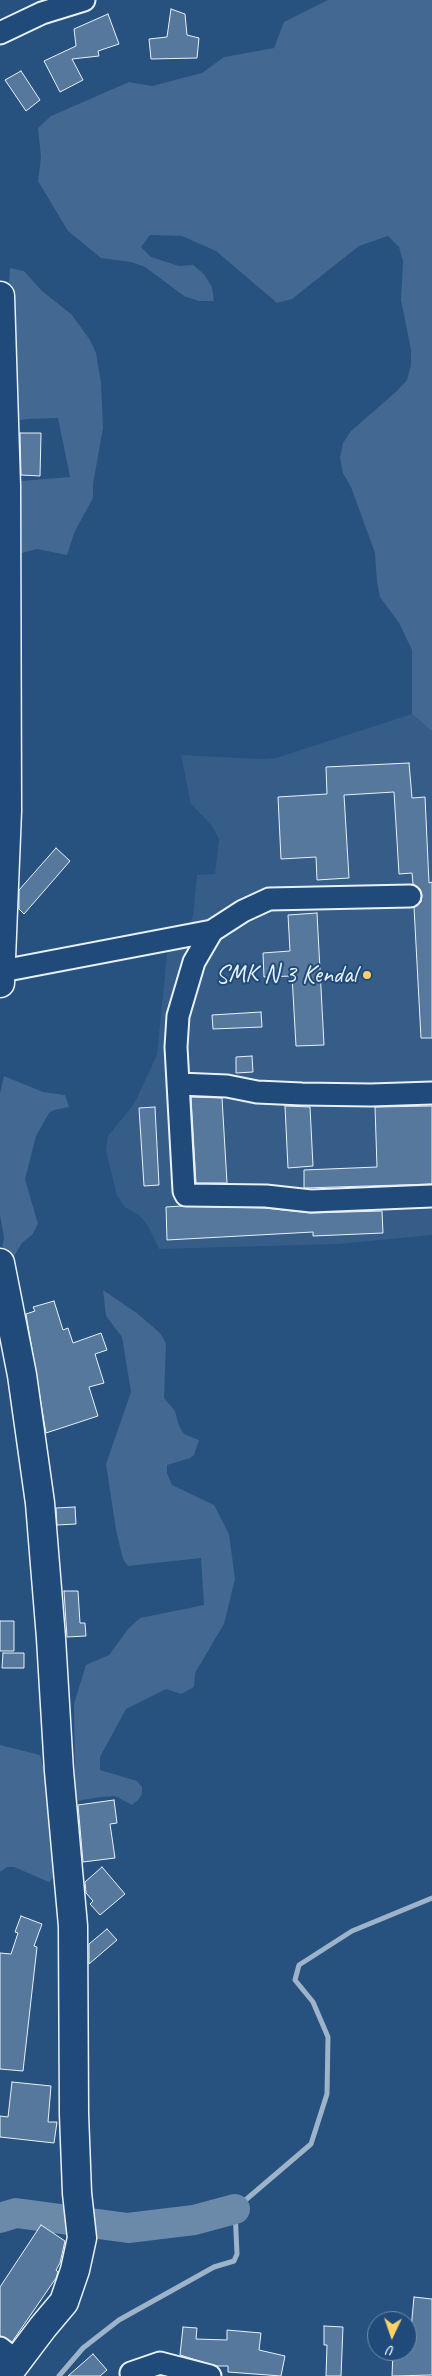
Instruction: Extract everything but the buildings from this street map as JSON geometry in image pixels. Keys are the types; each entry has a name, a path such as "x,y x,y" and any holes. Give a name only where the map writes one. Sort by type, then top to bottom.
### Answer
{"main road":[{"path":"0,296 6,486 7,811 1,977"},
{"path":"0,1263 25,1395 40,1503 59,1771 73,1926 77,2193 82,2238 75,2270 64,2302 8,2362"}],"street":[{"path":"0,33 42,13 84,0"},
{"path":"1,977 212,931 243,911 270,899 410,896"},
{"path":"212,931 194,962 178,1016 176,1047 184,1191 189,1196 266,1196 311,1201 432,1196"},
{"path":"179,1084 227,1086 257,1092 302,1094 371,1095 432,1093"},
{"path":"131,2373 160,2363 210,2376"}],"shaded area":[{"path":"328,0 432,0 432,731 412,714 412,650 399,623 380,597 375,553 351,487 343,473 340,458 343,443 351,431 407,380 411,365 411,350 401,300 403,261 399,247 388,236 359,246 292,299 277,303 216,251 182,236 150,235 141,247 151,257 179,266 193,265 204,274 212,287 214,301 199,301 184,296 145,267 131,262 101,258 68,231 38,181 41,157 38,128 51,116 129,82 152,86 202,73 224,57 274,48 284,22"},
{"path":"10,268 24,271 41,290 72,315 90,340 96,353 101,383 103,428 93,484 93,498 74,533 67,555 37,549 18,554 20,481 70,477 58,418 27,419 0,423"},
{"path":"412,714 432,731 432,1235 339,1244 159,1249 148,1226 139,1215 126,1208 117,1196 106,1150 108,1136 134,1104 157,1055 169,933 190,923 193,916 197,875 215,874 219,839 212,826 191,804 181,755 276,758"},
{"path":"4,1076 43,1092 65,1095 69,1107 49,1113 36,1136 25,1179 38,1224 32,1235 22,1243 13,1258 1,1254 4,1238 0,1215 0,1093"},
{"path":"103,1290 138,1314 160,1333 166,1343 164,1398 175,1411 179,1426 184,1434 199,1440 194,1455 167,1465 167,1473 172,1485 214,1505 229,1534 235,1579 224,1624 195,1673 194,1687 181,1694 166,1689 126,1709 100,1757 100,1770 137,1781 142,1787 142,1794 138,1800 132,1805 115,1796 52,1805 56,1875 49,1882 14,1867 7,1867 0,1872 0,1745 40,1755 46,1778 75,1773 74,1704 86,1665 109,1655 129,1628 140,1618 204,1605 201,1558 128,1566 123,1559 116,1530 106,1464 131,1392 122,1337 106,1316"}],"waterway":[{"path":"59,2376 83,2348 119,2320 214,2267 234,2261 237,2254 235,2209 311,2144 327,2094 328,2037 313,2002 295,1980 299,1965 352,1931 432,1898"},
{"path":"0,2218 16,2213 128,2228 194,2220 235,2209"}],"place":[{"name":"SMK N 3 Kendal","path":"367,975"}]}
